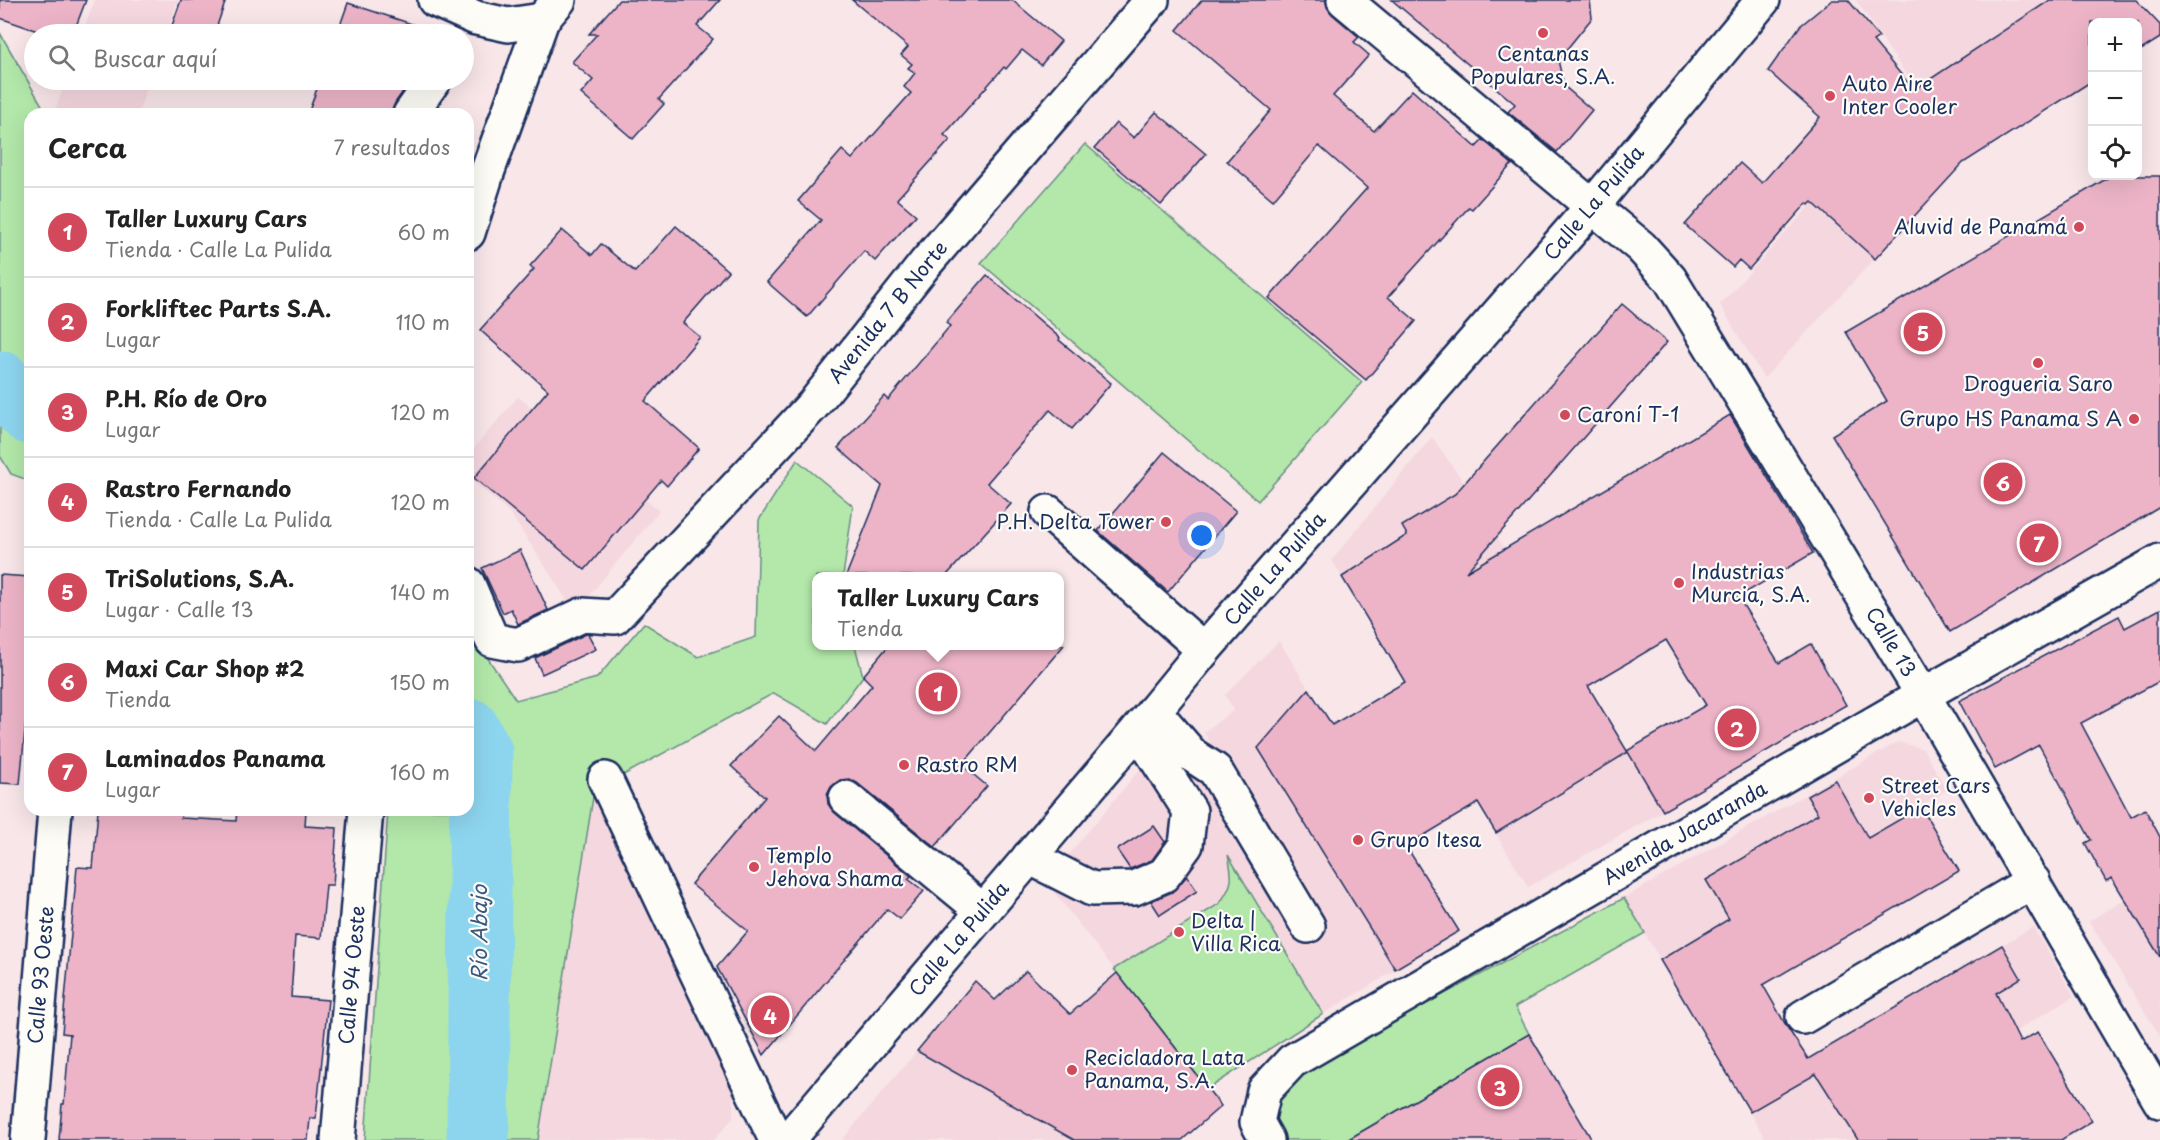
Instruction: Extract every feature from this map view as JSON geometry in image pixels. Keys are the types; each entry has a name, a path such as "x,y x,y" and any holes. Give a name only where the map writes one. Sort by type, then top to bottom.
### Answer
{"street":[{"path":"435,0 466,24"},
{"name":"Avenida 7 B Norte","path":"474,598 492,640 518,645 582,615 615,617 813,405 925,264 1152,0"},
{"name":"Calle 13","path":"1344,0 1641,247 1670,279 1923,695 2160,1101"},
{"name":"Calle La Pulida","path":"788,1140 1204,650 1592,208 1763,0"},
{"path":"474,27 508,26 551,10"},
{"path":"474,213 486,173 551,10"},
{"path":"414,108 427,90"},
{"path":"1048,512 1204,650"},
{"name":"Avenida Jacaranda","path":"1267,1140 1257,1122 1264,1091 1292,1061 1923,695 2160,561"},
{"path":"1029,857 1092,889 1134,888 1164,875 1186,844 1190,811 1146,721"},
{"path":"1146,721 1215,770 1308,926"},
{"path":"605,779 776,1140"},
{"path":"846,798 983,911"},
{"name":"Calle 93 Oeste","path":"28,1140 55,816"},
{"name":"Calle 94 Oeste","path":"338,1140 365,816"},
{"path":"1803,1017 2033,881"}],"shaded area":[{"path":"95,0 178,0 170,24 86,24"},
{"path":"1856,0 2136,0 2160,25 2160,38 2142,49 2142,18 2088,18 2088,84 1963,163 1764,378 1720,305 1916,89"},
{"path":"62,90 146,90 140,108 56,108"},
{"path":"518,397 659,511 583,603 577,606 567,600 510,513 474,482 474,448"},
{"path":"1432,437 1467,487 1663,811 1528,887 1332,560"},
{"path":"1279,641 1459,931 1323,1014 1208,1089 1046,882 1161,744 1174,766 1210,743 1204,732 1234,710 1225,695"},
{"path":"1898,742 1923,749 1947,790 1726,921 1808,1059 2033,927 2074,996 1852,1129 1858,1140 1766,1140 1624,898"},
{"path":"594,791 733,1087 733,1118 714,1140 538,1140"},
{"path":"2160,879 2160,1036 2089,921"},
{"path":"917,1051 1074,1140 842,1140"}],"green space":[{"path":"0,33 24,74 24,90 33,90 44,108 24,108 24,479 11,474 0,456"},
{"path":"1085,144 1362,382 1258,501 981,263"},
{"path":"797,460 853,506 844,572 812,572 812,650 856,650 863,676 827,724 774,693 594,791 538,1140 365,1140 388,816 474,816 474,638 516,700 597,678 644,623 698,657 756,637 759,520"},
{"path":"1228,855 1323,1014 1208,1089 1114,969 1219,904 1231,881"},
{"path":"1624,898 1645,933 1515,1007 1529,1034 1347,1140 1284,1140 1272,1118 1281,1095 1308,1067"}],"building":[{"path":"0,0 86,0 77,24 24,24 24,26 0,18"},
{"path":"181,0 226,0 218,24 173,24"},
{"path":"619,0 720,0 697,26 713,39 659,99 664,104 633,139 581,94 593,80 572,62 597,34 589,34"},
{"path":"852,0 1012,0 1061,41 1041,65 1022,50 1006,69 1004,67 944,135 950,140 897,199 916,215 875,261 864,251 807,317 767,282 821,220 798,201 842,150 852,159 911,93 904,87 915,73 908,68 912,64 901,55 908,47"},
{"path":"1202,0 1326,0 1327,7 1332,14 1359,37 1354,42 1369,55 1333,96 1374,131 1412,90 1476,147 1483,140 1512,164 1472,209 1469,207 1388,297 1416,321 1366,380 1269,298 1367,188 1319,146 1273,200 1227,161 1271,110 1177,30"},
{"path":"1392,0 1590,0 1592,18 1558,60 1564,86 1592,110 1557,152 1508,112 1515,104"},
{"path":"1832,0 1848,0 1879,37 1873,41 1914,90 2050,0 2136,0 2160,25 2160,38 2142,49 2142,18 2088,18 2088,84 1963,163 1875,259 1812,202 1809,205 1807,203 1749,269 1739,260 1733,267 1685,225 1740,163 1762,183 1820,117 1768,71 1800,26"},
{"path":"348,3 412,24 341,24"},
{"path":"316,90 404,90 394,108 310,108"},
{"path":"1156,112 1206,154 1161,205 1095,148 1116,123 1134,138"},
{"path":"2142,176 2160,176 2160,507 1950,632 1832,435 1887,401 1846,332 2104,180 2142,180"},
{"path":"676,226 728,271 683,323 700,337 645,401 699,448 667,486 661,480 585,570 474,478 548,390 480,330 534,269 530,266 562,230 592,255 601,244 635,272"},
{"path":"987,275 1111,383 1072,429 1050,410 987,483 1011,504 950,572 848,572 882,486 838,448 884,396 888,400 950,326 946,323"},
{"path":"1622,304 1667,342 1466,572 1730,415 1813,553 1738,597 1779,663 1811,644 1846,705 1663,811 1628,752 1496,833 1478,803 1406,846 1459,931 1395,969 1258,748 1309,689 1332,725 1405,682 1342,577 1407,535 1402,526 1455,494","holes":["1666,640 1706,705 1627,751 1588,686"]},
{"name":"P.H. Delta Tower","path":"1164,452 1236,511 1168,592 1098,531"},
{"path":"520,550 548,610 518,624 511,609 503,613 482,568"},
{"path":"0,575 24,577 24,742 20,784 0,783"},
{"path":"2160,609 2160,681 2081,723 2131,817 2145,809 2160,837 2160,957 2112,878 2106,881 2085,843 2091,840 2039,745 1995,769 1959,701 2119,616 2125,628"},
{"path":"586,634 596,649 542,674 535,658"},
{"path":"885,650 1060,650 962,765 987,786 935,847 857,783 849,779 840,780 831,787 827,795 828,804 834,812 911,876 908,879 924,891 900,919 887,909 764,1055 717,967 748,931 691,884 765,797 731,766 779,716 816,751 872,685 863,676"},
{"path":"1835,780 1868,838 1921,807 1959,871 1763,985 1808,1059 2002,945 2021,978 1996,993 2020,1042 2038,1032 2092,1121 2061,1140 1858,1140 1816,1074 1750,1112 1660,960 1729,919 1706,880 1818,814 1807,796"},
{"path":"97,816 181,816 181,818 236,821 236,816 306,816 305,826 337,828 333,885 326,885 321,938 295,936 291,997 328,1000 316,1118 310,1118 308,1140 59,1140 70,1034 62,1033 77,867 93,868"},
{"path":"1154,826 1165,842 1152,860 1130,869 1117,850"},
{"path":"1187,876 1197,891 1160,915 1151,901 1172,892"},
{"name":"Recicladora Lata Panama, S.A.","path":"1026,971 1070,1014 1117,973 1221,1106 1182,1140 1074,1140 917,1051 975,981 995,1000"},
{"path":"1529,1034 1592,1140 1347,1140"}],"waterway":[{"name":"Río Abajo","path":"0,382 24,407"},
{"name":"Río Abajo","path":"474,740 481,752 478,1140"}],"place":[{"name":"Centanas Populares, S.A.","path":"1543,33"},
{"name":"Auto Aire Inter Cooler","path":"1830,96"},
{"name":"Aluvid de Panamá","path":"2079,227"},
{"name":"TriSolutions, S.A.","path":"1923,332"},
{"name":"Drogueria Saro","path":"2038,363"},
{"name":"Caroní T-1","path":"1565,415"},
{"name":"Grupo HS Panama S A","path":"2134,419"},
{"name":"Maxi Car Shop #2","path":"2003,482"},
{"name":"P.H. Delta Tower","path":"1166,522"},
{"name":"Laminados Panama","path":"2039,543"},
{"name":"Industrias Murcia, S.A.","path":"1679,583"},
{"name":"Taller Luxury Cars","path":"938,692"},
{"name":"Forkliftec Parts S.A.","path":"1737,728"},
{"name":"Rastro RM","path":"904,765"},
{"name":"Street Cars Vehicles","path":"1869,798"},
{"name":"Grupo Itesa","path":"1358,840"},
{"name":"Templo Jehova Shama","path":"754,867"},
{"name":"Delta | Villa Rica","path":"1179,932"},
{"name":"Rastro Fernando","path":"770,1015"},
{"name":"Recicladora Lata Panama, S.A.","path":"1072,1070"},
{"name":"P.H. Río de Oro","path":"1500,1087"}]}
